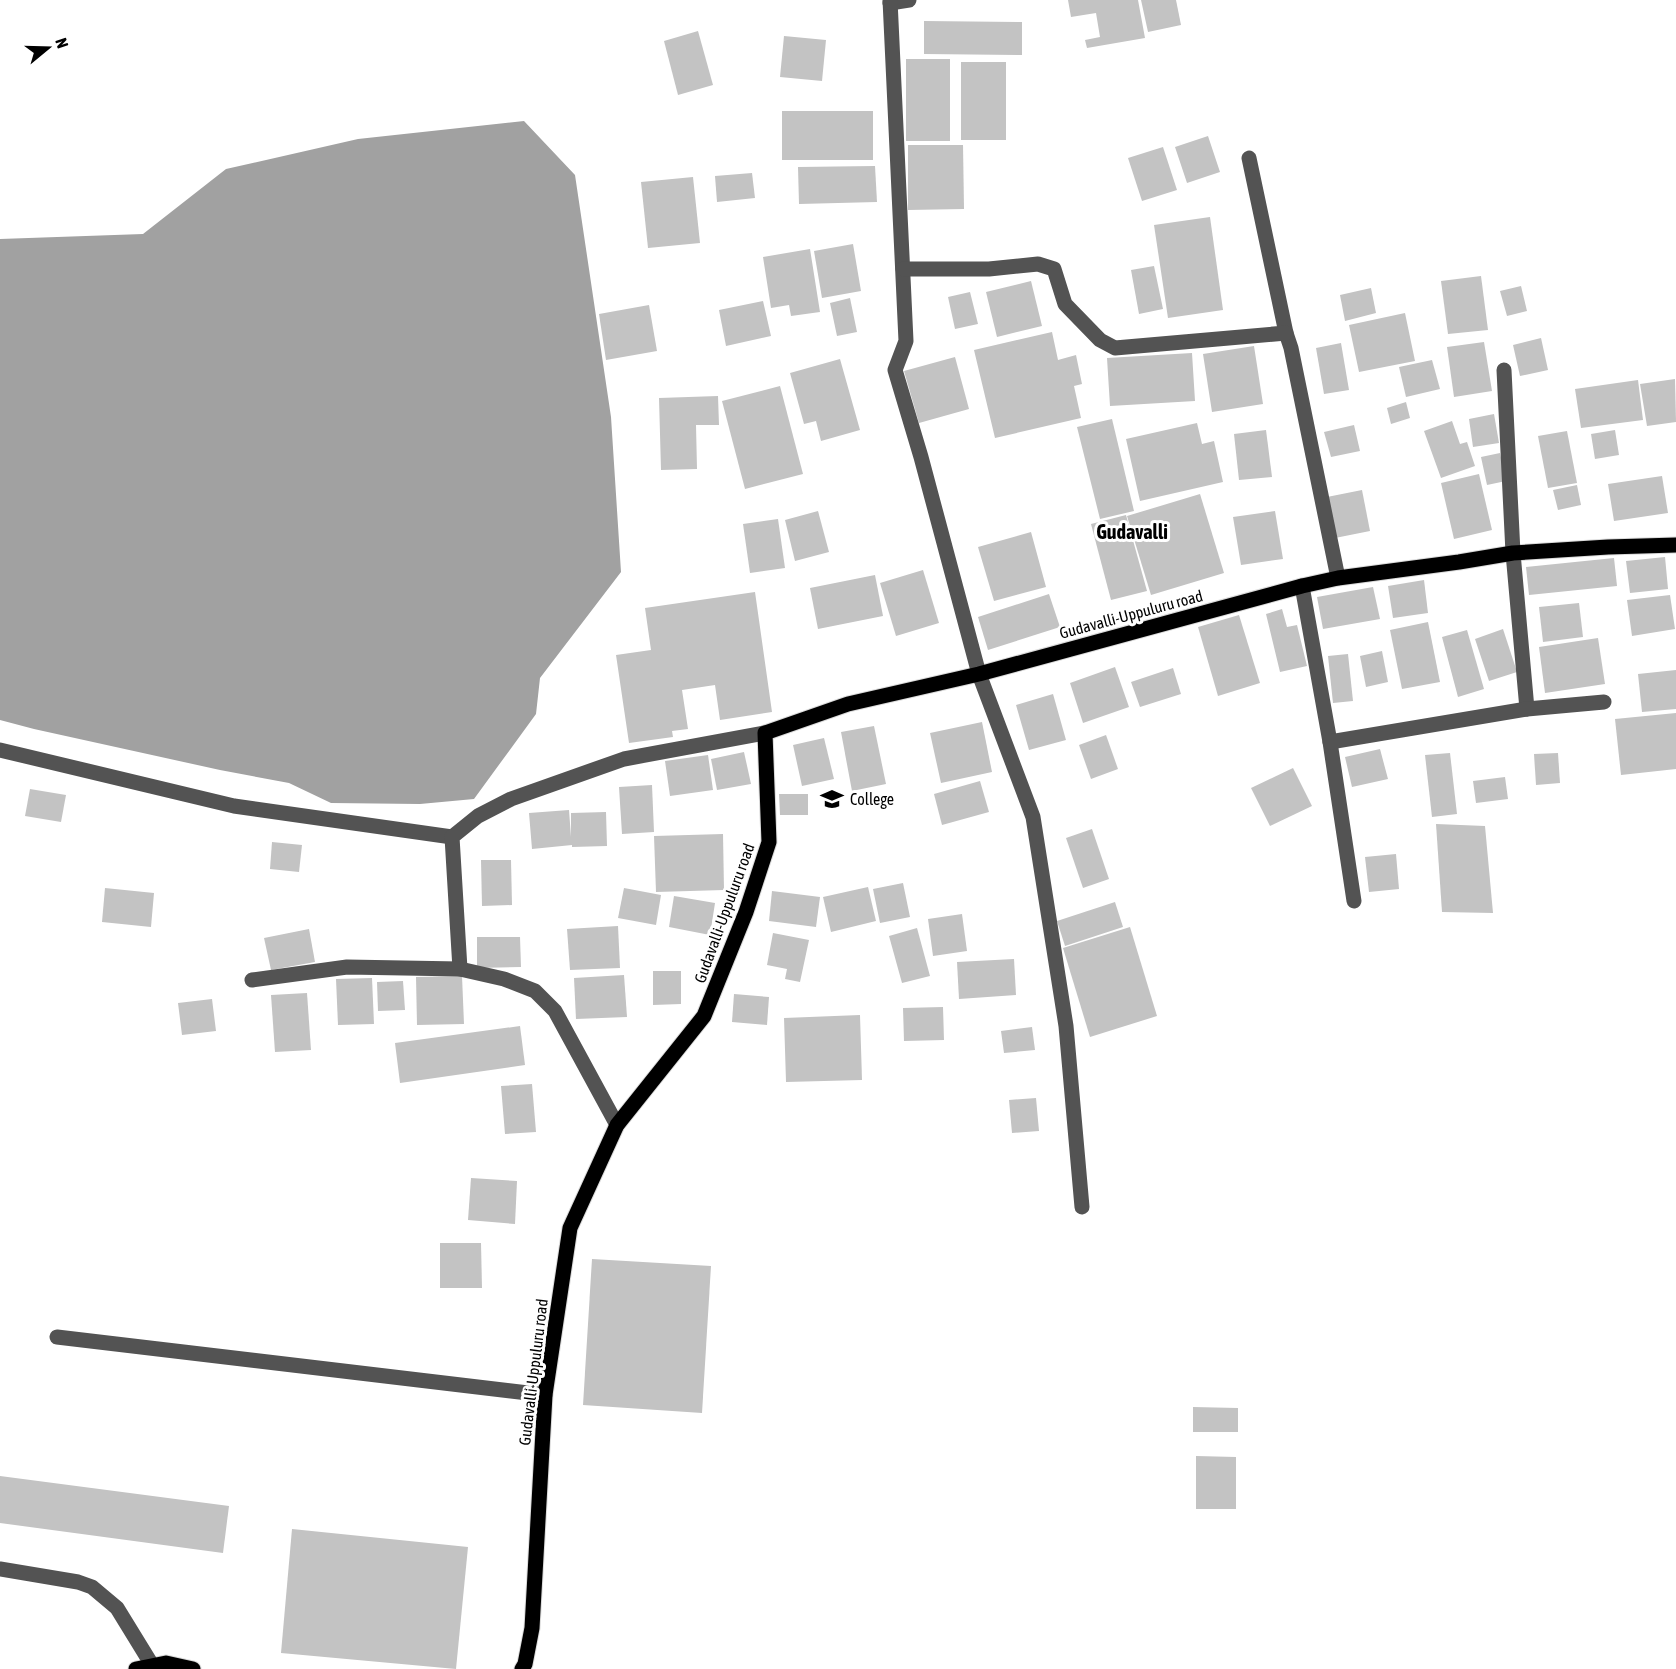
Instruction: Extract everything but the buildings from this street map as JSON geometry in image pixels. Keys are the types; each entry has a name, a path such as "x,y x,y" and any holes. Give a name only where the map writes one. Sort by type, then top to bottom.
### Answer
{"main road":[{"name":"Gudavalli-Uppuluru road","path":"522,1669 532,1628 545,1395 570,1228 617,1125 704,1016 746,912 769,842 765,733 848,704 979,674 1338,578 1513,553 1676,545"},
{"path":"136,1669 166,1663 193,1669"}],"street":[{"path":"909,0 890,2 906,341 894,370 921,457 979,674 1033,817 1066,1026 1082,1208"},
{"path":"1249,158 1338,578"},
{"path":"903,269 988,268 1038,264 1054,269 1065,304 1100,340 1115,348 1286,333"},
{"path":"1504,370 1513,553 1527,709"},
{"path":"1302,586 1330,742 1354,901"},
{"path":"1330,742 1527,709 1604,702"},
{"path":"0,750 234,806 452,837 478,816 511,799 624,759 765,733"},
{"path":"452,837 460,969"},
{"path":"252,980 346,967 460,969 504,979 535,991 555,1011 617,1125"},
{"path":"57,1336 545,1395"},
{"path":"0,1569 78,1582 92,1587 117,1608 152,1665"}],"shaded area":[{"path":"524,121 575,175 611,417 621,572 540,678 536,714 474,799 420,804 331,803 289,783 220,770 0,720 0,239 143,234 226,169 358,139"}],"place":[{"name":"College","path":"832,799"}],"district":[{"name":"Gudavalli","path":"1132,532"}]}
